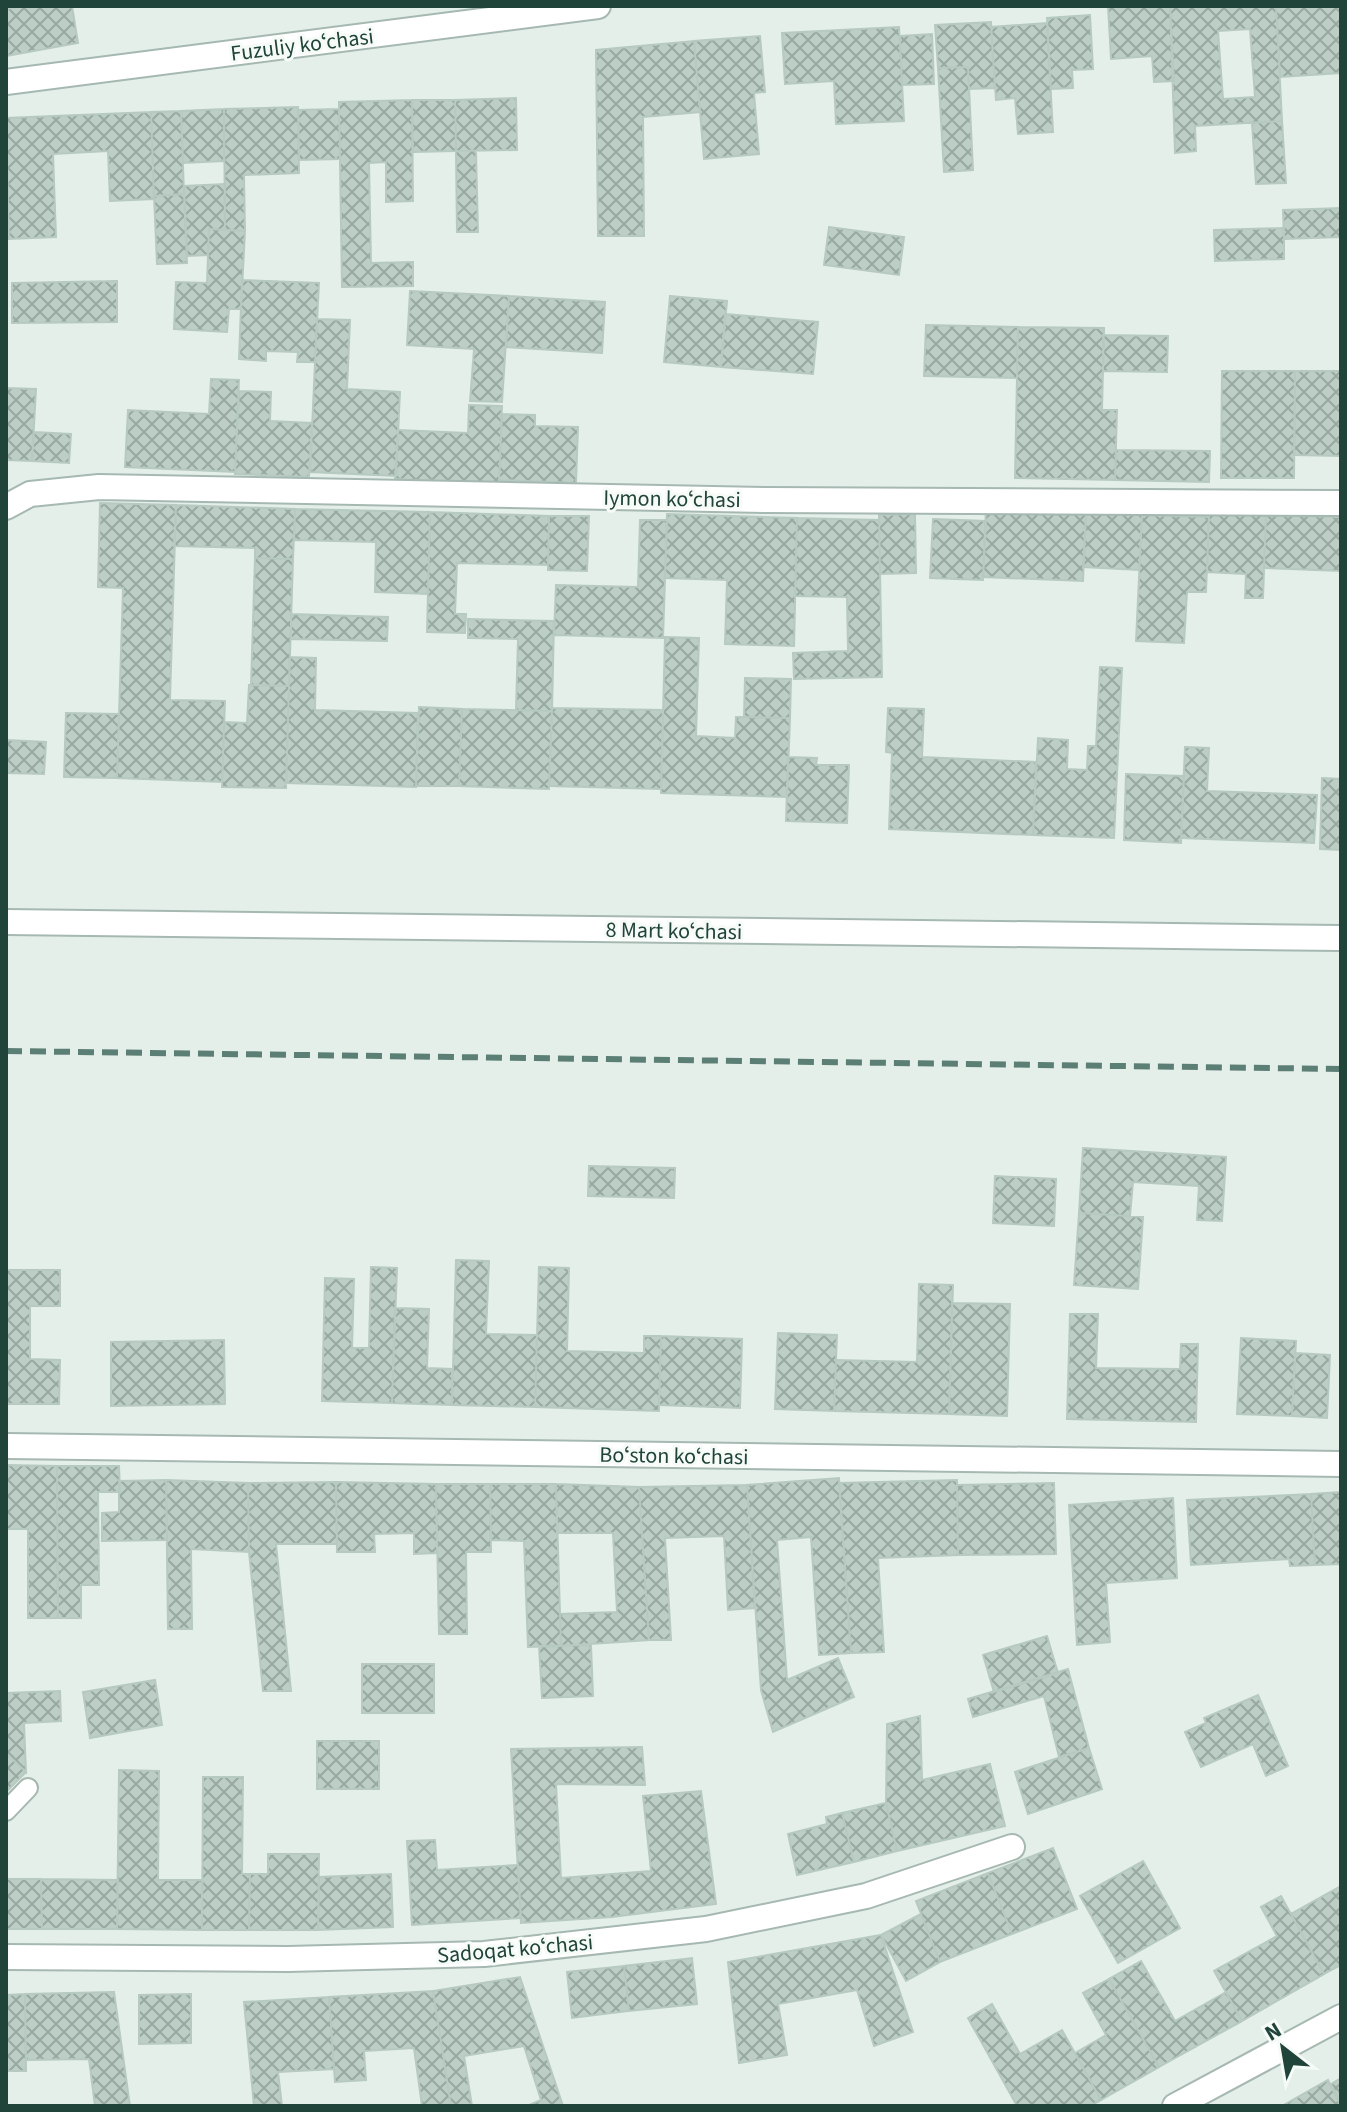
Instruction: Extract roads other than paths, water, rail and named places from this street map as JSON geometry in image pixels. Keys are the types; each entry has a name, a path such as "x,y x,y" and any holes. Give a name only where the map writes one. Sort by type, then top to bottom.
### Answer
{"street":[{"name":"Fuzuliy koʻchasi","path":"6,82 598,6"},
{"name":"Iymon koʻchasi","path":"6,507 30,494 99,487 751,500 1341,503"},
{"name":"8 Mart koʻchasi","path":"6,922 1341,938"},
{"name":"Boʻston koʻchasi","path":"6,1446 1341,1464"},
{"name":"Sadoqat koʻchasi","path":"6,1957 288,1959 484,1954 706,1929 866,1896 1012,1847"},
{"path":"1175,2106 1341,2017"}],"lane":[{"path":"6,1811 28,1788"}],"railway":[{"path":"6,1051 1341,1069"}]}
